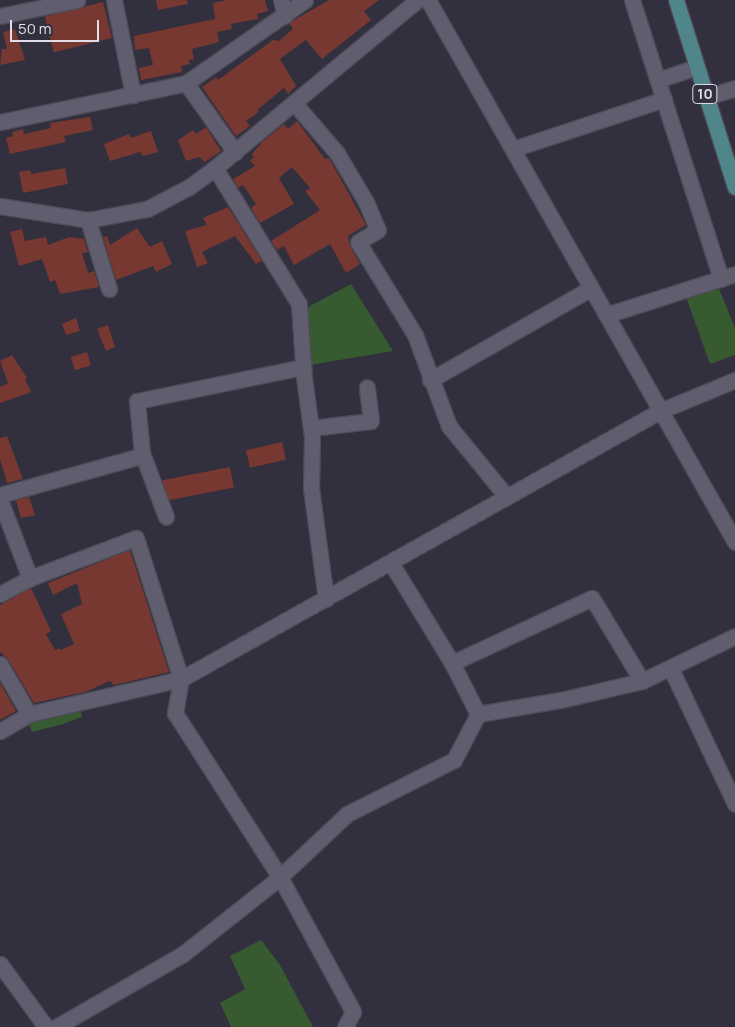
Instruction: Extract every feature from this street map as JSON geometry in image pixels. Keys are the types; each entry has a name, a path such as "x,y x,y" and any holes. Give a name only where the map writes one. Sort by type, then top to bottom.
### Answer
{"main road":[{"name":"10","path":"676,0 735,187"}],"street":[{"path":"0,16 77,0"},
{"path":"114,0 133,95"},
{"path":"281,0 284,15"},
{"path":"0,122 186,83 305,0"},
{"path":"0,206 88,220 147,209 189,187 215,168 295,104 417,0"},
{"path":"428,0 735,542"},
{"path":"606,315 728,277 664,100 632,0"},
{"path":"658,80 696,67"},
{"path":"186,83 235,152"},
{"path":"706,97 735,88"},
{"path":"513,149 664,100"},
{"path":"295,104 336,153 366,202 378,230 358,242 415,336 430,380 449,426 506,496"},
{"path":"215,168 299,304 303,367 311,428 311,488 326,599"},
{"path":"88,220 109,289"},
{"path":"430,380 591,288"},
{"path":"166,517 142,453 137,401 303,367"},
{"path":"0,731 29,714 180,680 660,411 735,380"},
{"path":"311,428 371,421 367,387"},
{"path":"0,495 137,458 142,453"},
{"path":"0,500 30,578"},
{"path":"0,594 30,578 136,538 180,680 175,713 280,877 353,1012 345,1027"},
{"path":"391,563 452,663 478,714"},
{"path":"452,663 592,598 642,681"},
{"path":"478,714 642,681 672,669 735,636"},
{"path":"0,664 29,714"},
{"path":"672,669 735,804"},
{"path":"56,1027 183,954 280,877 347,814 454,760 478,714"},
{"path":"0,964 46,1027"}],"green space":[{"path":"351,284 393,351 310,365 306,312 310,306"},
{"path":"718,286 735,328 735,355 710,364 686,297"},
{"path":"80,708 82,717 63,724 32,732 28,722"},
{"path":"261,940 280,965 313,1027 231,1027 220,1003 245,989 230,956"}],"building":[{"path":"156,0 187,0 188,4 158,10"},
{"path":"227,0 265,0 268,11 257,14 258,19 231,24 232,29 217,32 219,42 192,49 194,59 189,60 190,64 181,66 182,72 141,80 139,68 153,65 149,48 135,50 134,36 215,19 213,3"},
{"path":"329,0 379,0 364,11 371,20 322,59 306,40 280,59 296,86 288,94 284,88 257,110 259,112 246,121 250,126 236,136 202,87 216,77 218,80 273,40 279,41 293,29 289,23"},
{"path":"103,2 112,38 54,52 45,17"},
{"path":"15,29 25,60 0,65 2,49 7,49 3,32"},
{"path":"90,117 93,130 64,136 66,142 10,154 6,138 13,136 12,132 23,129 24,134 51,128 50,123"},
{"path":"297,121 325,159 329,158 366,225 348,236 350,246 360,264 346,273 330,244 294,265 284,246 277,250 271,241 320,210 305,191 310,188 292,167 279,178 294,204 260,223 251,208 256,204 243,185 238,188 233,179 255,166 250,161 254,157 252,154 263,141 284,124 288,129"},
{"path":"206,127 221,151 205,162 199,157 186,161 178,140 193,130 196,134"},
{"path":"151,131 158,152 143,156 140,152 110,161 104,144 129,134 131,138"},
{"path":"65,168 68,184 23,193 19,172 30,170 31,174"},
{"path":"228,207 262,261 256,264 235,236 202,252 208,263 197,267 185,231 207,225 203,218"},
{"path":"137,228 150,247 162,241 172,264 156,272 153,266 116,280 103,237 107,236 110,245"},
{"path":"22,229 25,241 46,237 48,245 69,237 84,239 88,252 82,253 88,273 94,271 99,287 60,294 55,280 50,282 42,259 19,266 10,232"},
{"path":"76,318 80,331 66,335 62,324"},
{"path":"108,325 115,347 106,351 97,329"},
{"path":"87,352 91,365 75,370 71,357"},
{"path":"12,355 27,378 25,379 31,392 0,403 0,387 8,383 0,361"},
{"path":"7,436 23,479 7,483 0,459 0,438"},
{"path":"282,442 286,460 250,468 246,450"},
{"path":"230,467 234,488 166,501 162,480"},
{"path":"29,497 35,515 21,518 16,500"},
{"path":"130,550 169,672 114,685 110,681 85,692 34,703 8,659 0,652 0,605 31,588 51,631 46,634 55,650 59,648 60,650 74,644 61,614 82,604 77,583 53,595 48,583"},
{"path":"0,683 16,711 0,720"}]}
